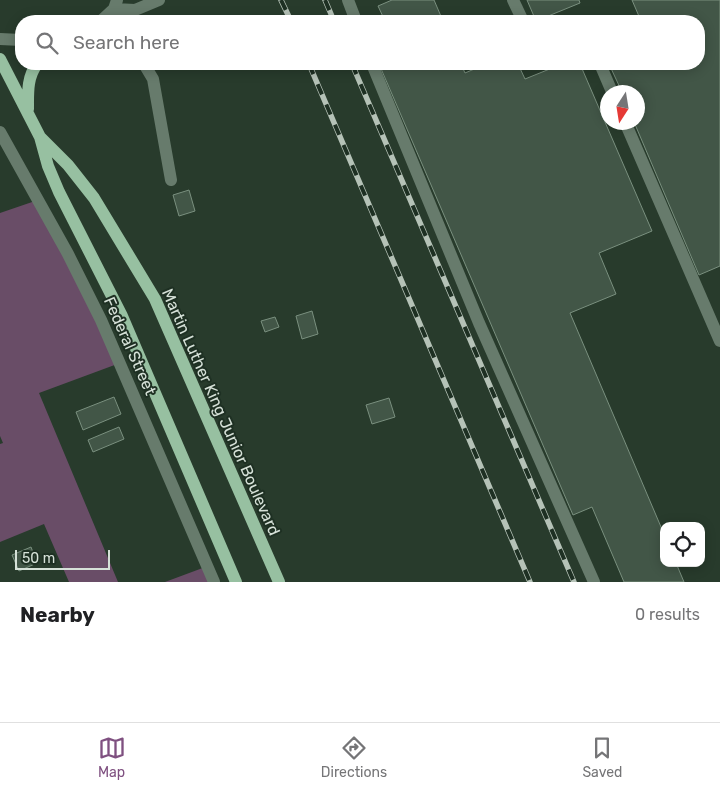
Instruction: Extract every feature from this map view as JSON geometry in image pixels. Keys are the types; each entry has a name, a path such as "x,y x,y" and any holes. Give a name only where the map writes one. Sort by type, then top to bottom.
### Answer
{"main road":[{"name":"Martin Luther King Junior Boulevard","path":"0,59 40,137 48,166 59,192 122,316 236,582"},
{"path":"28,111 29,85 33,70"},
{"name":"Martin Luther King Junior Boulevard","path":"40,137 68,165 94,198 155,299 278,582"}],"street":[{"path":"106,15 116,4 135,10 159,0"},
{"path":"348,0 354,15"},
{"path":"513,0 520,15"},
{"path":"0,39 15,40"},
{"path":"148,70 153,79 171,180"},
{"path":"374,70 479,323 594,582"},
{"path":"603,70 609,85"},
{"path":"629,130 720,340"},
{"name":"Federal Street","path":"0,132 68,254 101,320 214,582"}],"shaded area":[{"path":"38,200 120,363 39,393 118,582 69,582 44,524 0,542 0,444 3,443 0,436 0,213"},
{"path":"208,566 214,582 165,582"}],"building":[{"path":"392,0 434,0 440,15 382,15 378,6"},
{"path":"527,0 579,0 580,3 551,15 533,15"},
{"path":"632,0 720,0 720,266 699,275 637,130 645,130 645,85 619,85 612,70 705,70 705,15 638,15"},
{"path":"382,70 464,70 465,73 472,70 521,70 525,79 547,70 583,70 600,110 600,130 608,130 652,231 599,253 616,294 570,313 660,525 660,567 678,567 684,582 624,582 592,507 573,515"},
{"path":"189,190 195,211 179,216 173,195"},
{"path":"312,311 318,334 302,339 296,316"},
{"path":"275,317 279,327 265,332 261,321"},
{"path":"114,397 121,414 83,430 76,412"},
{"path":"389,398 395,417 372,424 366,405"},
{"path":"119,427 124,439 93,452 88,440"},
{"path":"31,547 37,563 19,571 12,555"}],"railway":[{"path":"281,0 288,15"},
{"path":"325,0 331,15"},
{"path":"312,70 530,582"},
{"path":"355,70 574,582"}]}
